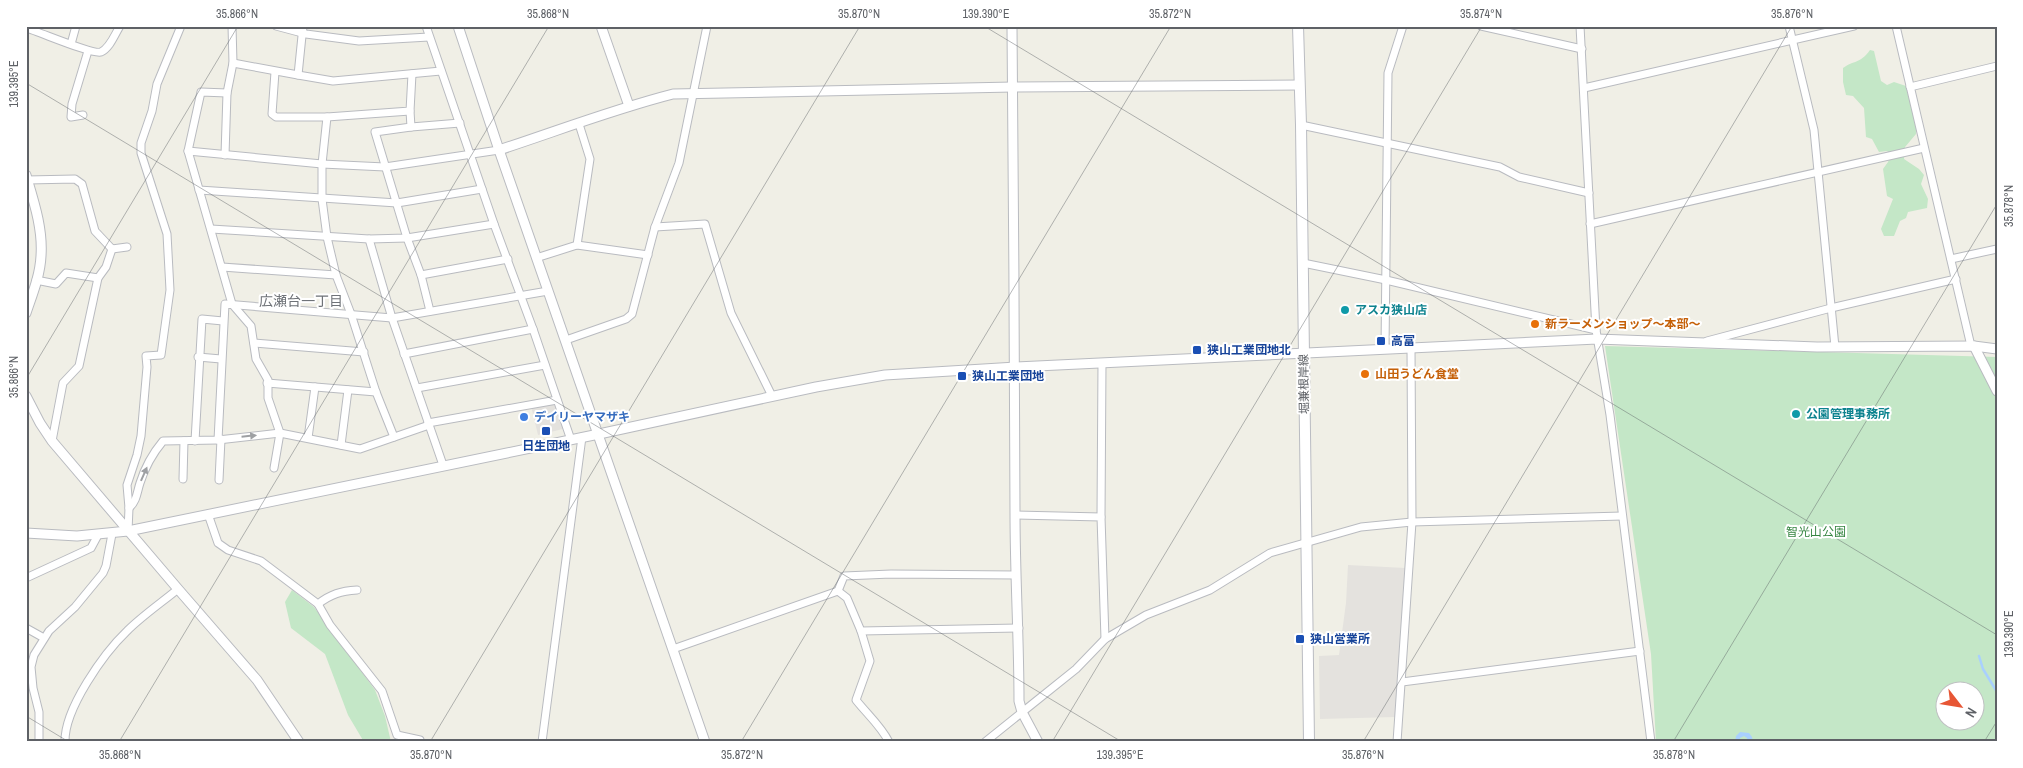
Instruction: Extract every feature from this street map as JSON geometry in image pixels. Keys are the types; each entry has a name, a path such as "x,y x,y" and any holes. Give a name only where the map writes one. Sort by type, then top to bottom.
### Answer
{"main road":[{"name":"堀兼根岸線","path":"1298,26 1303,263 1308,742"}],"street":[{"path":"71,44 76,26"},
{"path":"26,28 88,51 99,53 105,49 120,26"},
{"path":"128,531 130,508 127,485 141,436 148,367 146,356 161,355 170,290 167,234 141,153 141,143 152,111 157,84 181,26"},
{"path":"225,155 227,94 233,63 232,26"},
{"path":"276,26 359,41 429,37"},
{"path":"426,26 571,440"},
{"path":"458,26 536,258 705,742"},
{"path":"601,26 628,106"},
{"path":"566,340 626,319 632,314 655,227 679,163 707,26"},
{"path":"1012,26 1016,367 1014,515 1019,628 1019,701 1022,712 1038,742"},
{"path":"1386,349 1388,72 1403,26"},
{"path":"1481,26 1582,49"},
{"path":"1580,26 1597,335 1610,415 1652,742"},
{"path":"1789,26 1814,130 1835,347"},
{"path":"1584,88 1854,26"},
{"path":"1896,26 1973,346 1997,391"},
{"path":"298,75 302,30"},
{"path":"83,115 71,117 72,104 88,51"},
{"path":"233,63 334,81 441,71"},
{"path":"1910,86 1997,66"},
{"path":"275,72 272,114 276,117 327,117 410,111"},
{"path":"411,127 412,74"},
{"path":"188,151 322,164 385,167 499,150 628,106 673,94 1013,87 1300,85"},
{"path":"227,94 200,92 188,151 232,304 251,326 256,360 268,380 268,398 280,433 274,468"},
{"path":"327,117 322,164 322,199 327,237 336,275 364,352 376,392 394,436"},
{"path":"430,311 421,275 407,238 375,132 460,123"},
{"path":"577,245 590,159 579,124"},
{"path":"1301,125 1500,167 1519,177 1589,193"},
{"path":"1590,224 1924,148"},
{"path":"26,313 36,280 42,242 40,226 27,177 75,179 82,184 95,231 112,249"},
{"path":"199,190 397,203 482,189"},
{"path":"211,229 370,239 407,238 494,224"},
{"path":"655,227 705,224 731,313 772,396"},
{"path":"370,239 392,318 443,465"},
{"path":"536,258 577,245 648,255"},
{"path":"112,249 128,247"},
{"path":"1951,259 1997,248"},
{"path":"52,441 63,384 79,366 98,278 106,268 112,249"},
{"path":"421,275 508,259"},
{"path":"1303,263 1386,280 1597,335"},
{"path":"222,267 336,275"},
{"path":"36,280 56,284 66,273 98,278"},
{"path":"1702,342 1831,308 1956,279"},
{"path":"220,480 221,359 225,304 392,318 548,291"},
{"path":"195,441 198,357 202,319 223,321"},
{"path":"404,354 533,329"},
{"path":"26,533 69,536 112,534 582,438 772,396 885,375 1411,348 1597,335 1702,342 1835,347 1973,346 1997,349"},
{"path":"254,343 364,352"},
{"path":"1397,742 1412,522 1411,348"},
{"path":"198,357 221,359"},
{"path":"1102,364 1101,517 1105,639"},
{"path":"417,388 545,365"},
{"path":"267,383 376,392"},
{"path":"308,438 315,387"},
{"path":"341,445 348,390"},
{"path":"26,396 29,409 52,441 257,680 297,740"},
{"path":"130,508 134,503 140,482 153,453 163,442 219,440 280,433 360,449 429,424 557,400"},
{"path":"542,742 582,438"},
{"path":"182,479 184,441"},
{"path":"208,514 218,543 228,550 261,560 318,604 330,625 382,691 397,734 420,740 420,742"},
{"path":"1014,515 1101,517"},
{"path":"985,742 1076,669 1105,639 1146,615 1210,590 1270,553 1360,527 1412,522 1622,516"},
{"path":"39,742 39,712 33,688 31,667 34,655 44,638 75,607 103,573 112,534"},
{"path":"26,578 91,548 98,535"},
{"path":"673,649 838,591 844,576 891,574 1016,575"},
{"path":"64,742 66,724 80,694 93,673 126,632 178,589"},
{"path":"318,604 328,596 340,591 357,590"},
{"path":"838,591 847,598 861,630 870,661 856,700 883,729 889,742"},
{"path":"26,628 44,638"},
{"path":"861,630 1019,628"},
{"path":"1402,682 1640,651"}],"shaded area":[{"path":"551,402 554,404 563,429 538,435 531,406"},
{"path":"1348,565 1405,568 1403,622 1395,717 1320,719 1319,656 1339,655 1346,603"}],"green space":[{"path":"1870,50 1874,51 1881,81 1887,85 1894,82 1906,86 1916,126 1916,134 1905,147 1904,159 1919,169 1924,175 1921,184 1928,199 1927,208 1908,212 1906,218 1900,221 1894,236 1884,236 1881,229 1893,199 1887,196 1883,169 1891,154 1887,151 1879,152 1872,139 1866,137 1864,108 1853,96 1846,95 1843,82 1843,68 1860,60"},
{"name":"智光山公園","path":"1605,346 1997,357 1997,742 1656,742 1651,654"},
{"path":"292,590 314,607 375,690 385,716 391,742 364,742 348,715 325,654 291,628 285,602"}],"water":[{"path":"1740,732 1749,733 1753,742 1748,742 1744,736 1740,738 1740,742 1735,742 1736,736"}],"waterway":[{"path":"1979,656 1983,669 1997,692"}],"place":[{"name":"アスカ狭山店","path":"1345,310"},
{"name":"新ラーメンショップ～本部～","path":"1535,324"},
{"name":"高富","path":"1381,341"},
{"name":"狭山工業団地北","path":"1197,350"},
{"name":"山田うどん食堂","path":"1365,374"},
{"name":"狭山工業団地","path":"962,376"},
{"name":"公園管理事務所","path":"1796,414"},
{"name":"デイリーヤマザキ","path":"524,417"},
{"name":"日生団地","path":"546,431"},
{"name":"狭山営業所","path":"1300,639"}],"district":[{"name":"広瀬台一丁目","path":"301,301"}]}
